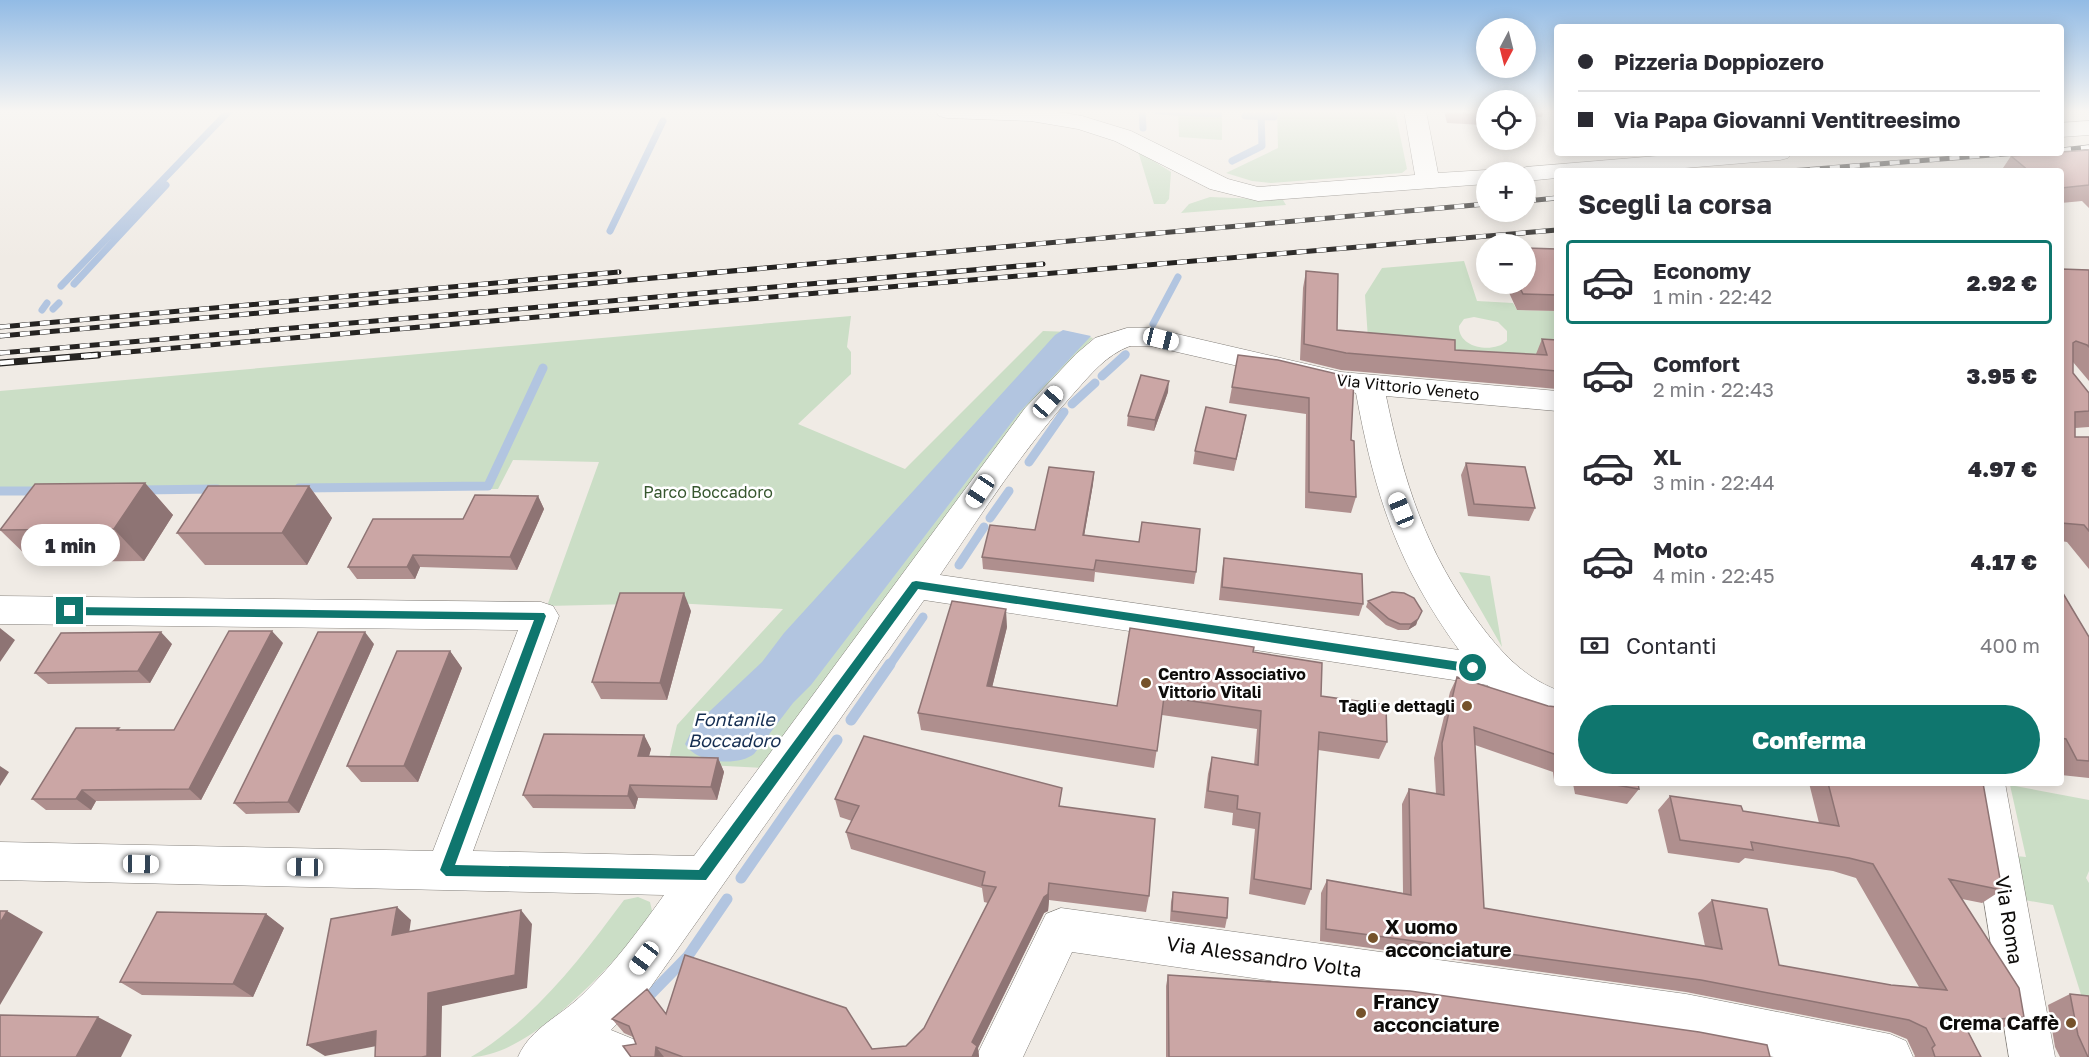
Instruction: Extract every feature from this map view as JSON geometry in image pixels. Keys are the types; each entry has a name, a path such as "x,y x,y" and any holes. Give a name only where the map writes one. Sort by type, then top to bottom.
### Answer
{"street":[{"path":"1170,160 1219,184 1244,192 1272,194 1476,178"},
{"path":"1424,160 1428,182"},
{"path":"1584,168 1641,160"},
{"path":"1536,173 1554,171"},
{"name":"Via Vittorio Veneto","path":"916,585 1006,453 1036,415 1086,361 1105,345 1120,339 1135,337 1161,339 1263,365 1369,386 1554,401"},
{"path":"1369,386 1393,490 1421,561 1469,639 1495,672 1537,699 1554,706"},
{"path":"554,1047 597,1012 634,972 916,585 1495,672"},
{"path":"0,610 541,616 446,870"},
{"name":"Via Roma","path":"1986,786 2032,1057"},
{"path":"0,861 702,876"},
{"name":"Via Alessandro Volta","path":"999,1057 1060,929 1686,1017 1890,1057"},
{"path":"554,1047 622,1057"}],"green space":[{"path":"1141,160 1153,160 1171,172 1169,199 1165,204 1154,204"},
{"path":"1252,160 1405,160 1407,169 1402,173 1271,183 1252,181 1226,173"},
{"path":"1210,197 1283,200 1286,205 1181,213 1189,204"},
{"path":"1464,261 1477,301 1513,303 1517,310 1554,311 1554,360 1540,372 1450,367 1447,346 1368,339 1365,295 1382,268","holes":["1474,317 1498,322 1507,331 1507,341 1501,345 1485,348 1477,347 1464,339 1459,326 1464,319"]},
{"name":"Parco Boccadoro","path":"851,316 847,347 851,352 851,374 798,424 905,469 1043,331 1071,332 1093,338 1021,415 766,768 668,763 677,725 783,609 674,603 547,606 599,462 513,460 498,489 0,493 0,391"},
{"path":"1459,572 1490,576 1502,647"},
{"path":"2010,786 2089,800 2089,871 2086,878 2089,883 2089,1002 2083,1001 2053,905 2013,898 2006,855 2026,857"},
{"path":"638,897 650,902 653,915 618,956 571,1003 520,1041 495,1053 471,1057 516,1024 536,1006 591,944 624,900"}],"water":[{"name":"Fontanile Boccadoro","path":"1063,330 1091,336 1018,414 811,685 793,703 754,754 738,761 728,762 707,759 690,750 685,744 694,726 762,662 784,633 1055,335"}],"building":[{"path":"2016,160 2089,160 2089,185 2064,188 2064,168 2025,168"},
{"path":"1536,248 1554,249 1554,295 1523,294 1536,294"},
{"path":"2064,269 2089,270 2089,347 2076,341 2073,343 2073,373 2089,393 2089,411 2075,412 2075,437 2089,437 2089,531 2084,525 2064,523"},
{"path":"1306,271 1338,274 1337,330 1455,340 1455,350 1547,355 1542,339 1554,340 1554,371 1346,353 1304,344"},
{"path":"1238,355 1278,360 1354,378 1351,440 1354,441 1356,497 1309,492 1309,398 1232,387"},
{"path":"1141,375 1169,381 1155,420 1128,416"},
{"path":"1206,407 1246,415 1236,459 1195,451"},
{"path":"1466,463 1525,467 1535,508 1474,504"},
{"path":"1049,467 1094,472 1083,535 1139,542 1142,522 1200,529 1196,572 1096,560 1094,570 982,557 990,525 1035,530"},
{"path":"145,483 114,529 0,530 35,484"},
{"path":"208,486 309,486 282,533 177,533"},
{"path":"475,495 538,496 510,557 413,555 407,567 348,567 373,519 463,519"},
{"path":"1224,558 1362,574 1363,604 1222,587"},
{"path":"1392,592 1404,593 1414,598 1422,611 1418,619 1411,624 1400,624 1389,619 1368,601"},
{"path":"620,593 684,593 660,683 592,682"},
{"path":"2064,595 2089,637 2089,761 2077,760 2064,739"},
{"path":"952,601 1006,609 987,686 1117,706 1130,628 1254,647 1253,652 1322,663 1321,696 1386,705 1387,742 1319,732 1311,889 1254,879 1260,813 1237,809 1238,796 1208,791 1212,757 1258,765 1261,711 1164,697 1157,751 918,713"},
{"path":"229,631 272,631 189,789 82,790 76,799 32,799 76,728 174,730"},
{"path":"161,632 138,671 35,673 61,633"},
{"path":"318,632 365,632 288,802 234,803"},
{"path":"397,651 450,651 404,766 347,766"},
{"path":"1457,677 1554,707 1554,754 1474,727 1484,908 1722,949 1712,900 1767,909 1779,965 1891,985 1947,990 1873,864 1751,842 1753,850 1680,840 1670,796 1741,806 1743,811 1839,826 1829,786 1984,786 2002,890 1949,879 2019,988 2024,1017 1963,1022 1981,1057 1935,1057 1932,1048 1935,1045 1926,1028 1909,1020 1701,980 1326,929 1327,880 1411,895 1409,789 1444,795 1442,743"},
{"path":"544,734 644,735 638,756 718,758 711,787 630,785 628,796 523,795"},
{"path":"864,736 1062,788 1059,806 1155,819 1149,896 1049,883 1048,894 1044,897 972,1042 977,1046 972,1057 683,1057 656,1047 655,1057 631,1057 623,1046 636,1044 629,1026 612,1019 647,989 666,1014 685,955 846,1008 872,1049 906,1046 924,1028 996,887 982,885 985,872 846,832 859,806 835,799"},
{"path":"1622,786 1638,786 1639,789"},
{"path":"1173,892 1228,898 1227,918 1172,911"},
{"path":"397,907 392,935 521,910 515,975 428,993 427,1056 375,1057 376,1031 307,1045 331,919"},
{"path":"0,911 7,911 0,923"},
{"path":"157,912 266,914 233,984 120,982"},
{"path":"1168,975 1410,991 1699,1032 1767,1045 1770,1057 1169,1057"},
{"path":"2070,994 2089,996 2089,1057 2078,1035"},
{"path":"0,1015 98,1017 76,1057 0,1057"}],"waterway":[{"path":"61,286 182,160"},
{"path":"610,231 644,160"},
{"path":"74,284 166,185"},
{"path":"1153,324 1178,277"},
{"path":"42,310 47,303"},
{"path":"53,309 59,303"},
{"path":"1102,376 1125,355"},
{"path":"299,488 488,486 543,368"},
{"path":"1072,404 1095,383"},
{"path":"1029,462 1064,412"},
{"path":"140,490 217,489"},
{"path":"0,491 40,491"},
{"path":"990,518 1009,491"},
{"path":"959,565 984,527"},
{"path":"889,666 923,617"},
{"path":"851,720 890,664"},
{"path":"741,878 837,740"},
{"path":"642,1003 688,956 727,899"}],"railway":[{"path":"1828,168 1925,160"},
{"path":"1536,200 1554,198"},
{"path":"0,336 1476,205"},
{"path":"81,356 1554,230"},
{"path":"0,353 1043,264"},
{"path":"0,327 619,272"},
{"path":"0,363 98,355"}],"place":[{"name":"Centro Associativo Vittorio Vitali","path":"1146,683"},
{"name":"Tagli e dettagli","path":"1467,706"},
{"name":"X uomo acconciature","path":"1373,938"},
{"name":"Francy acconciature","path":"1361,1013"},
{"name":"Crema Caffè","path":"2071,1023"}],"route":[{"path":"70,611 541,616 446,870 702,876 916,585 1473,668"}]}
